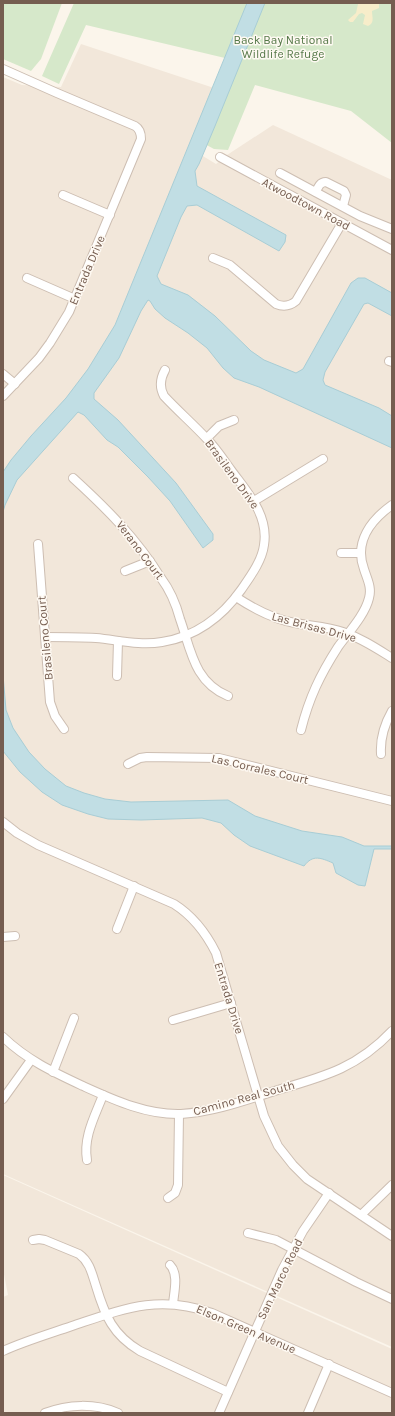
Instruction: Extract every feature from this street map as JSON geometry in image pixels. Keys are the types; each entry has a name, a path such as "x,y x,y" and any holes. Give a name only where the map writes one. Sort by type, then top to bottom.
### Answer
{"street":[{"name":"Entrada Drive","path":"3,69 135,126 138,128 141,136 141,140 75,299 60,328 29,369 3,396"},
{"name":"Atwoodtown Road","path":"220,157 392,250"},
{"path":"280,173 373,222 392,229"},
{"path":"316,192 323,182 344,191 346,195 343,206"},
{"path":"63,195 110,216"},
{"path":"213,258 230,264 276,304 289,306 296,301 342,224"},
{"path":"26,278 75,299"},
{"name":"Brasileno Drive","path":"45,638 76,637 152,643 170,641 186,636 208,624 222,613 236,597 259,560 264,544 264,529 262,518 254,501 207,438 164,396 161,382 165,370"},
{"path":"3,374 15,384"},
{"path":"207,438 219,426 234,420"},
{"path":"254,501 322,459"},
{"name":"Verano Court","path":"73,478 114,516 150,561 169,591 179,614 195,662 206,681 214,689 228,696"},
{"path":"301,730 316,684 368,604 370,596 369,582 364,569 361,552 364,537 371,524 377,517 392,505"},
{"name":"Brasileno Court","path":"38,544 50,702 55,716 64,729"},
{"path":"341,553 361,552"},
{"path":"124,571 150,561"},
{"name":"Las Brisas Drive","path":"236,597 261,611 284,620 348,634 370,644 392,658"},
{"path":"116,676 118,640"},
{"path":"381,754 382,735 392,711"},
{"name":"Las Corrales Court","path":"128,764 140,758 147,757 219,758 392,801"},
{"name":"Entrada Drive","path":"4,825 38,845 174,904 186,912 197,923 208,938 216,953 267,1125 273,1137 285,1156 303,1175 392,1236"},
{"path":"117,929 134,886"},
{"path":"3,937 15,936"},
{"path":"173,1020 231,1003"},
{"path":"53,1072 74,1018"},
{"name":"Camino Real South","path":"3,1037 31,1060 103,1095 134,1107 179,1114 204,1110 259,1096 336,1072 365,1055 392,1031"},
{"path":"3,1100 31,1060"},
{"path":"86,1160 87,1136 103,1095"},
{"path":"168,1198 175,1193 178,1185 179,1114"},
{"path":"361,1215 392,1185"},
{"name":"San Marco Road","path":"219,1413 293,1249 303,1231 329,1193"},
{"path":"248,1233 276,1240 392,1299"},
{"path":"33,1240 45,1240 83,1257 89,1266 106,1315 117,1332 131,1346 140,1352 228,1392"},
{"path":"170,1265 175,1275 173,1304"},
{"name":"Elson Green Avenue","path":"3,1351 106,1315 142,1305 173,1304 206,1310 392,1392"},
{"path":"308,1413 329,1364"},
{"path":"45,1413 56,1409 78,1406 100,1407 118,1413"}],"shaded area":[{"path":"81,44 214,88 193,150 216,164 227,155 273,125 392,180 392,1347 3,1174 3,77 22,85 61,87"},
{"path":"3,1175 392,1349 392,1413 3,1413 3,1297 8,1295 3,1269"}],"green space":[{"path":"3,3 62,3 41,59 31,71 3,59"},
{"name":"Back Bay National Wildlife Refuge","path":"74,3 392,3 392,143 351,111 255,85 228,150 214,149 201,142 227,54 225,58 86,25 59,84 42,76"}],"sand":[{"path":"379,3 379,8 372,11 372,23 368,26 363,24 365,15 362,13 359,14 353,22 348,20 356,13 358,4"}],"water":[{"path":"247,3 265,3 195,171 197,186 286,235 285,242 279,251 197,205 187,206 157,276 161,284 188,295 215,316 251,351 264,360 296,373 303,369 351,283 358,278 365,278 392,293 392,316 368,303 364,304 325,372 323,380 325,385 379,408 392,416 392,448 259,387 234,378 223,368 207,348 165,318 148,300 141,311 119,358 94,393 94,399 118,420 176,483 213,534 213,540 203,548 170,501 148,477 118,447 107,440 84,415 78,412 17,480 3,512 3,472 31,436 66,398 88,369 115,325"},
{"path":"3,675 6,710 13,728 29,752 45,769 66,786 105,799 131,802 228,800 255,816 302,831 342,837 364,846 392,846 392,849 374,849 365,886 358,885 336,873 333,863 325,860 314,858 307,862 304,866 250,846 234,835 221,823 202,818 141,820 108,819 62,805 42,792 20,772 3,751"}]}
